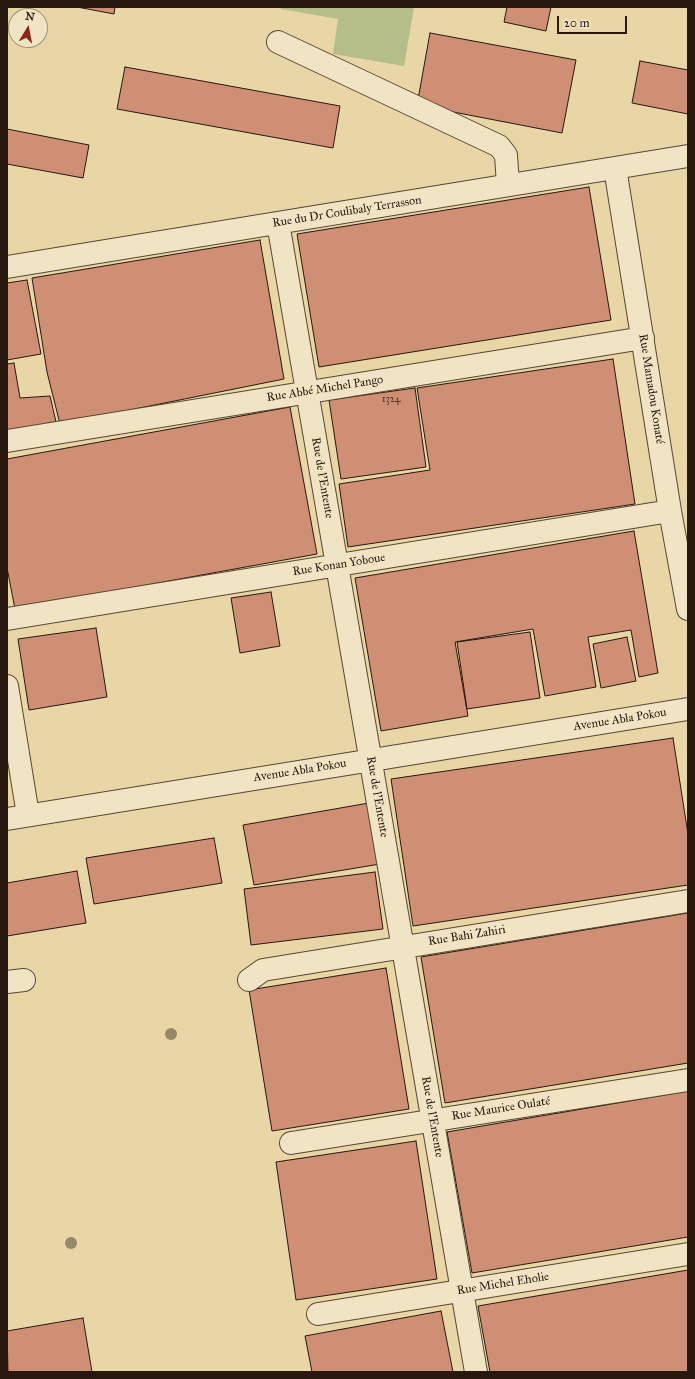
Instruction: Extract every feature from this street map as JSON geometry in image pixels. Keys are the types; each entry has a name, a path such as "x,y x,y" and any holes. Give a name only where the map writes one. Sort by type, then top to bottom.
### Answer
{"street":[{"path":"278,42 499,146 506,155 508,185"},
{"name":"Rue du Dr Coulibaly Terrasson","path":"7,267 688,156"},
{"name":"Rue Mamadou Konaté","path":"615,168 670,511 688,609"},
{"name":"Rue de l'Entente","path":"278,223 476,1372"},
{"name":"Rue Abbé Michel Pango","path":"7,441 643,338"},
{"name":"Rue Konan Yoboue","path":"7,619 670,511"},
{"path":"7,686 28,816"},
{"name":"Avenue Abla Pokou","path":"7,819 688,709"},
{"name":"Rue Bahi Zahiri","path":"249,980 263,970 688,901"},
{"name":"Rue Maurice Oulaté","path":"290,1143 688,1080"},
{"name":"Rue Michel Eholie","path":"318,1314 688,1254"}],"green space":[{"path":"281,7 414,7 404,66 333,54 338,19 281,9"}],"building":[{"path":"77,7 115,7 114,14"},
{"path":"507,7 551,7 546,31 504,22"},
{"path":"430,33 576,60 562,133 417,105"},
{"path":"640,61 688,70 688,114 632,103"},
{"path":"125,67 340,106 333,148 117,109"},
{"path":"7,129 89,145 83,178 7,164"},
{"path":"589,187 611,320 319,367 297,234"},
{"path":"260,240 284,379 60,424 47,372 32,278"},
{"path":"27,280 41,354 7,360 7,283"},
{"path":"613,359 635,504 348,547 339,484 430,470 417,388"},
{"path":"14,363 20,398 50,396 56,422 7,432 7,364"},
{"path":"415,388 426,467 341,479 329,400"},
{"path":"290,407 317,554 15,609 7,568 7,459"},
{"path":"634,531 658,673 639,677 631,630 588,637 596,687 545,696 533,629 455,642 468,716 381,731 355,578"},
{"path":"271,592 280,646 240,653 231,598"},
{"path":"96,628 107,697 29,710 18,639"},
{"path":"530,632 540,698 467,709 457,642"},
{"path":"627,637 636,681 601,688 593,644"},
{"path":"673,738 688,834 688,885 413,926 391,779"},
{"path":"369,803 380,864 254,885 243,825"},
{"path":"214,838 222,883 94,904 86,858"},
{"path":"77,871 86,923 7,936 7,883"},
{"path":"375,872 383,929 251,945 244,889"},
{"path":"688,913 688,1063 445,1103 421,957"},
{"path":"386,968 409,1109 272,1131 249,990"},
{"path":"688,1091 688,1237 472,1273 447,1132"},
{"path":"416,1141 437,1279 296,1300 276,1162"},
{"path":"688,1270 688,1372 490,1372 478,1306"},
{"path":"441,1311 453,1372 312,1372 305,1336"},
{"path":"83,1318 92,1372 8,1372 7,1331"}]}
